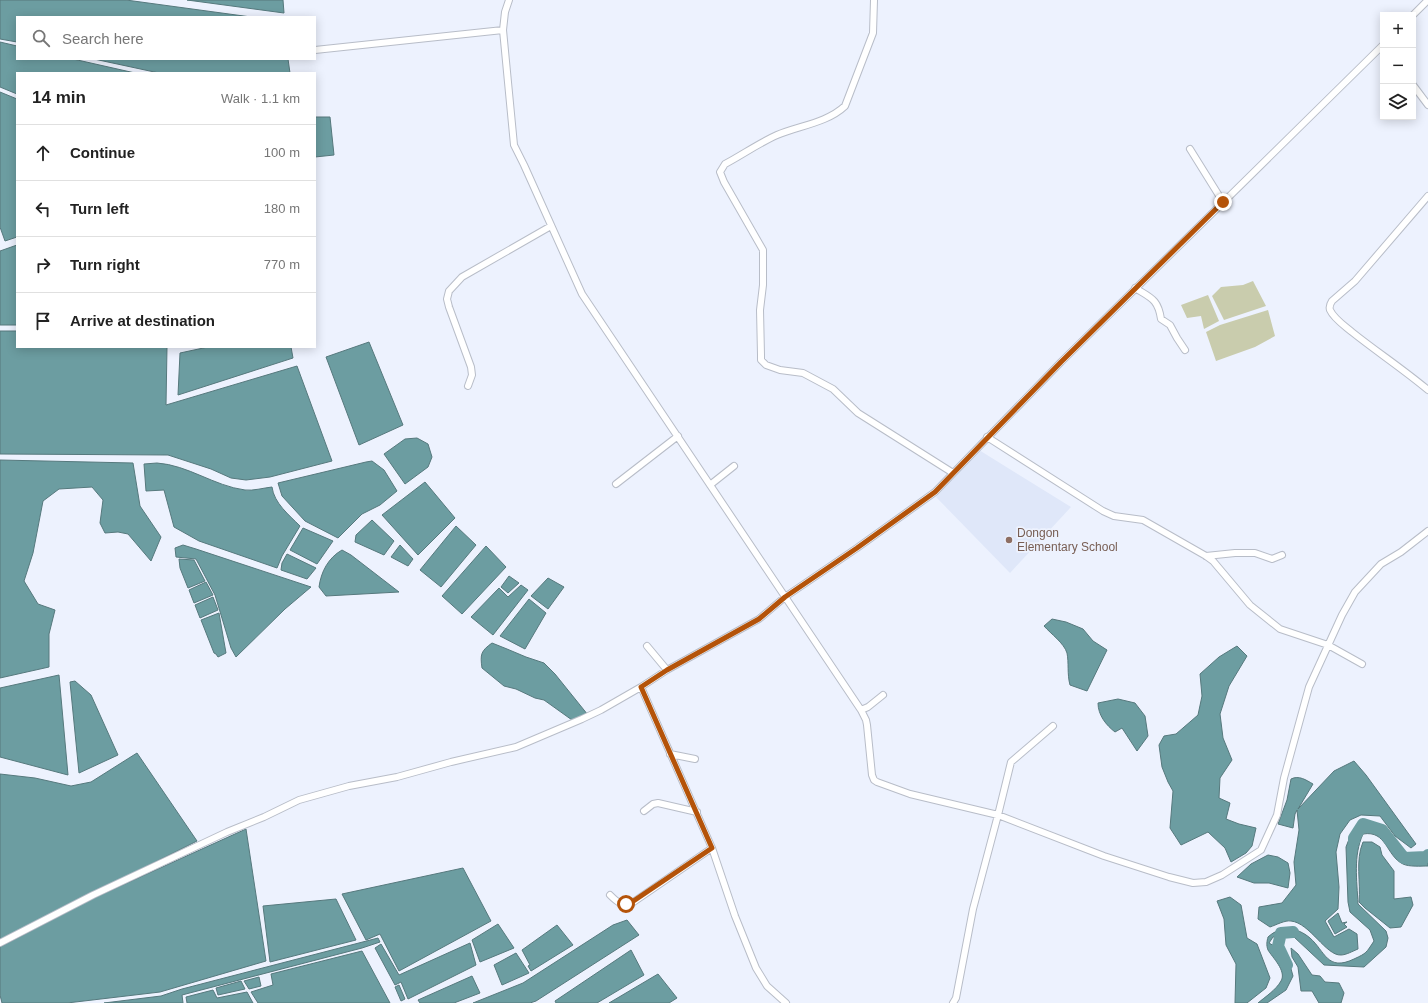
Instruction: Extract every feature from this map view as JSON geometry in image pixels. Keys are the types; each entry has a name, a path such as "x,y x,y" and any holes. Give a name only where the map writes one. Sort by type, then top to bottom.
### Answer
{"street":[{"path":"509,0 505,12 503,30 514,145 582,294 861,710 866,720 874,780 910,794 998,814 1104,856 1193,884 1206,882 1222,875 1261,850 1277,815 1284,778 1309,687 1328,645 1355,592 1381,564 1401,552 1428,531"},
{"path":"874,0 873,33 845,106 840,111 828,117 776,136 725,164 720,172 724,182 762,250 763,285 760,310 760,355 762,362 780,370 803,374 833,389 858,413 953,473"},
{"path":"1416,12 1428,0"},
{"path":"316,50 503,30"},
{"path":"0,943 93,895 298,800 349,786 397,777 451,762 516,747 601,710 667,670 759,619 785,597 935,492 987,437 1135,288 1380,47"},
{"path":"1416,89 1428,105"},
{"path":"1190,149 1223,202"},
{"path":"1428,196 1355,281 1332,301 1330,310 1343,325 1428,390"},
{"path":"468,386 472,375 471,367 449,307 447,299 449,291 462,278 552,226"},
{"path":"1135,288 1153,298 1157,303 1161,319 1170,325 1184,350"},
{"path":"616,484 678,436"},
{"path":"987,437 1103,511 1114,516 1143,520 1206,556 1213,561 1250,605 1280,628 1328,645 1362,664"},
{"path":"710,485 734,466"},
{"path":"1206,556 1235,553 1255,553 1272,559 1282,555"},
{"path":"647,646 667,670"},
{"path":"641,687 712,848 735,916 756,968 767,986 786,1003"},
{"path":"861,710 868,707 883,695"},
{"path":"953,1003 956,998 973,909 1012,760 1053,726"},
{"path":"670,754 695,759"},
{"path":"644,811 653,804 658,803 697,812"},
{"path":"610,895 621,904 632,902 712,848"}],"shaded area":[{"path":"0,0 126,0 244,16 16,16 16,42 0,39"},
{"path":"187,0 283,0 284,13"},
{"path":"0,42 16,46 16,60 77,60 131,72 16,72 16,94 0,87"},
{"path":"99,60 288,60 290,72 154,72"},
{"path":"0,92 16,99 16,237 5,241 0,227"},
{"path":"316,117 330,117 334,155 316,157"},
{"path":"16,245 16,325 0,325 0,251"},
{"path":"1253,281 1266,306 1224,320 1212,296 1221,287 1243,285"},
{"path":"1208,295 1219,321 1204,329 1201,316 1187,318 1181,305"},
{"path":"1268,310 1275,336 1255,347 1216,361 1206,332 1220,325"},
{"path":"0,331 16,331 16,348 167,348 166,405 297,366 332,461 270,477 246,480 231,478 211,469 168,455 0,454"},
{"path":"369,342 403,425 359,445 326,357"},
{"path":"203,348 291,348 293,358 178,395 180,353"},
{"path":"417,438 428,444 432,457 428,467 405,484 384,454 405,439"},
{"name":"Dongon Elementary School","path":"979,450 1071,507 1010,573 936,497"},
{"path":"0,460 133,463 140,506 161,537 151,561 128,534 118,532 105,533 100,523 103,500 92,487 59,489 43,501 33,553 24,581 38,604 55,610 49,634 49,667 0,678"},
{"path":"372,461 384,470 397,491 380,505 362,514 338,538 305,521 282,496 278,483"},
{"path":"157,463 190,471 234,488 255,490 272,487 273,493 279,503 300,526 282,556 277,568 199,541 174,527 164,490 146,491 144,464"},
{"path":"425,482 455,518 418,555 382,515"},
{"path":"372,520 394,541 384,555 355,542 356,535"},
{"path":"456,526 476,545 441,587 420,570"},
{"path":"303,528 333,541 317,564 290,550"},
{"path":"183,545 311,587 285,609 236,657 231,648 215,595 196,559 176,557 175,548"},
{"path":"400,545 413,559 408,566 391,557"},
{"path":"486,546 506,567 462,614 442,596"},
{"path":"342,550 351,555 399,592 326,596 319,587 321,576 329,561"},
{"path":"287,554 316,568 307,579 281,570 282,563"},
{"path":"179,559 194,560 205,581 188,588 180,568"},
{"path":"509,576 519,583 508,593 501,587"},
{"path":"548,578 564,587 548,609 531,596"},
{"path":"206,582 213,595 194,603 189,590"},
{"path":"521,585 528,590 493,635 471,617 499,588 508,597"},
{"path":"213,597 218,610 200,618 195,605"},
{"path":"529,599 546,613 525,649 500,636"},
{"path":"219,613 226,653 218,657 214,653 201,620"},
{"path":"1052,619 1066,622 1083,629 1093,641 1107,650 1087,691 1070,685 1067,653 1060,642 1044,626"},
{"path":"492,643 544,663 555,674 588,715 572,720 544,700 504,686 482,668 482,653"},
{"path":"1237,646 1247,656 1229,686 1220,714 1223,738 1232,760 1220,778 1219,798 1230,803 1226,819 1256,828 1252,846 1246,853 1231,862 1225,848 1208,832 1181,845 1170,828 1173,791 1162,767 1159,745 1164,736 1176,734 1198,715 1202,696 1200,674 1219,657"},
{"path":"59,675 68,775 0,757 0,688"},
{"path":"75,681 91,695 118,755 79,773 70,682"},
{"path":"1118,699 1135,703 1145,716 1148,736 1137,751 1122,728 1115,732 1106,723 1099,712 1098,703"},
{"path":"137,753 197,841 0,940 0,774 35,778 71,786 91,782"},
{"path":"1354,761 1366,775 1416,844 1411,848 1395,836 1380,816 1361,815 1350,820 1340,834 1336,852 1339,887 1338,909 1325,921 1334,937 1349,929 1357,934 1358,949 1341,955 1335,954 1305,927 1298,923 1286,921 1270,927 1258,919 1259,907 1282,903 1296,885 1294,862 1299,830 1297,810 1293,828 1278,824 1287,800 1291,779 1300,778 1313,784 1298,809 1334,771"},
{"path":"1356,828 1366,828 1381,832 1397,852 1405,859 1421,861 1428,859 1428,866 1412,866 1403,864 1397,860 1386,844 1377,836 1363,834 1357,859 1358,904 1386,931 1388,938 1386,947 1364,967 1324,965 1294,937 1288,935 1273,937 1269,943 1284,952 1288,958 1293,976 1286,990 1267,1003 1258,1003 1276,987 1281,981 1282,977 1281,969 1267,948 1268,937 1273,933 1284,929 1289,929 1305,934 1315,943 1323,954 1332,961 1338,963 1354,959 1364,954 1374,941 1370,930 1350,912 1348,902 1346,847 1351,834"},
{"path":"246,829 266,961 160,992 67,1003 2,1003 0,995 0,947 94,898"},
{"path":"1363,842 1372,842 1380,847 1382,855 1394,871 1394,899 1411,897 1413,905 1401,927 1390,928 1359,902 1359,857"},
{"path":"1268,855 1278,857 1288,863 1290,873 1288,888 1269,883 1254,883 1237,877 1251,864"},
{"path":"463,868 491,921 399,971 380,934 366,940 342,894"},
{"path":"1230,897 1241,905 1247,938 1257,944 1270,978 1266,988 1247,1003 1235,1003 1236,964 1226,945 1224,919 1217,901"},
{"path":"336,899 356,940 270,962 263,906"},
{"path":"1338,913 1342,923 1347,922 1344,924 1347,927 1335,934 1328,921"},
{"path":"627,920 639,935 536,1001 530,1003 473,1003 523,983 613,925"},
{"path":"498,924 514,948 480,962 472,940"},
{"path":"557,925 573,945 531,971 528,966 530,965 522,950"},
{"path":"378,938 380,942 362,948 182,995 183,1003 104,1003 161,996 182,989"},
{"path":"470,943 476,965 408,999 401,982 395,985 375,948 381,944 399,975"},
{"path":"1291,948 1298,954 1312,975 1320,976 1325,982 1339,983 1344,993 1341,1003 1319,1003 1312,991 1301,991 1298,967 1292,957"},
{"path":"631,950 644,975 597,1003 556,1003 555,1001"},
{"path":"362,951 390,1003 258,1003 251,992 273,985 271,974"},
{"path":"516,953 529,973 502,985 494,965"},
{"path":"658,974 677,998 669,1003 609,1003"},
{"path":"472,976 480,993 454,1003 420,1003 418,1000"},
{"path":"259,977 261,986 249,989 244,981"},
{"path":"241,981 245,989 218,995 216,988"},
{"path":"399,985 405,999 401,1001 395,987"},
{"path":"213,990 217,998 247,992 253,1003 187,1003 186,997"}],"waterway":[{"path":"1354,841 1354,838 1363,824 1382,830 1404,858 1426,857 1428,855"},
{"path":"1287,965 1278,946 1281,933 1293,932"}],"place":[{"name":"Dongon Elementary School","path":"1009,540"}],"route":[{"path":"626,904 632,902 712,848 641,687 667,670 759,619 785,597 935,492 1061,362 1223,202"}]}
